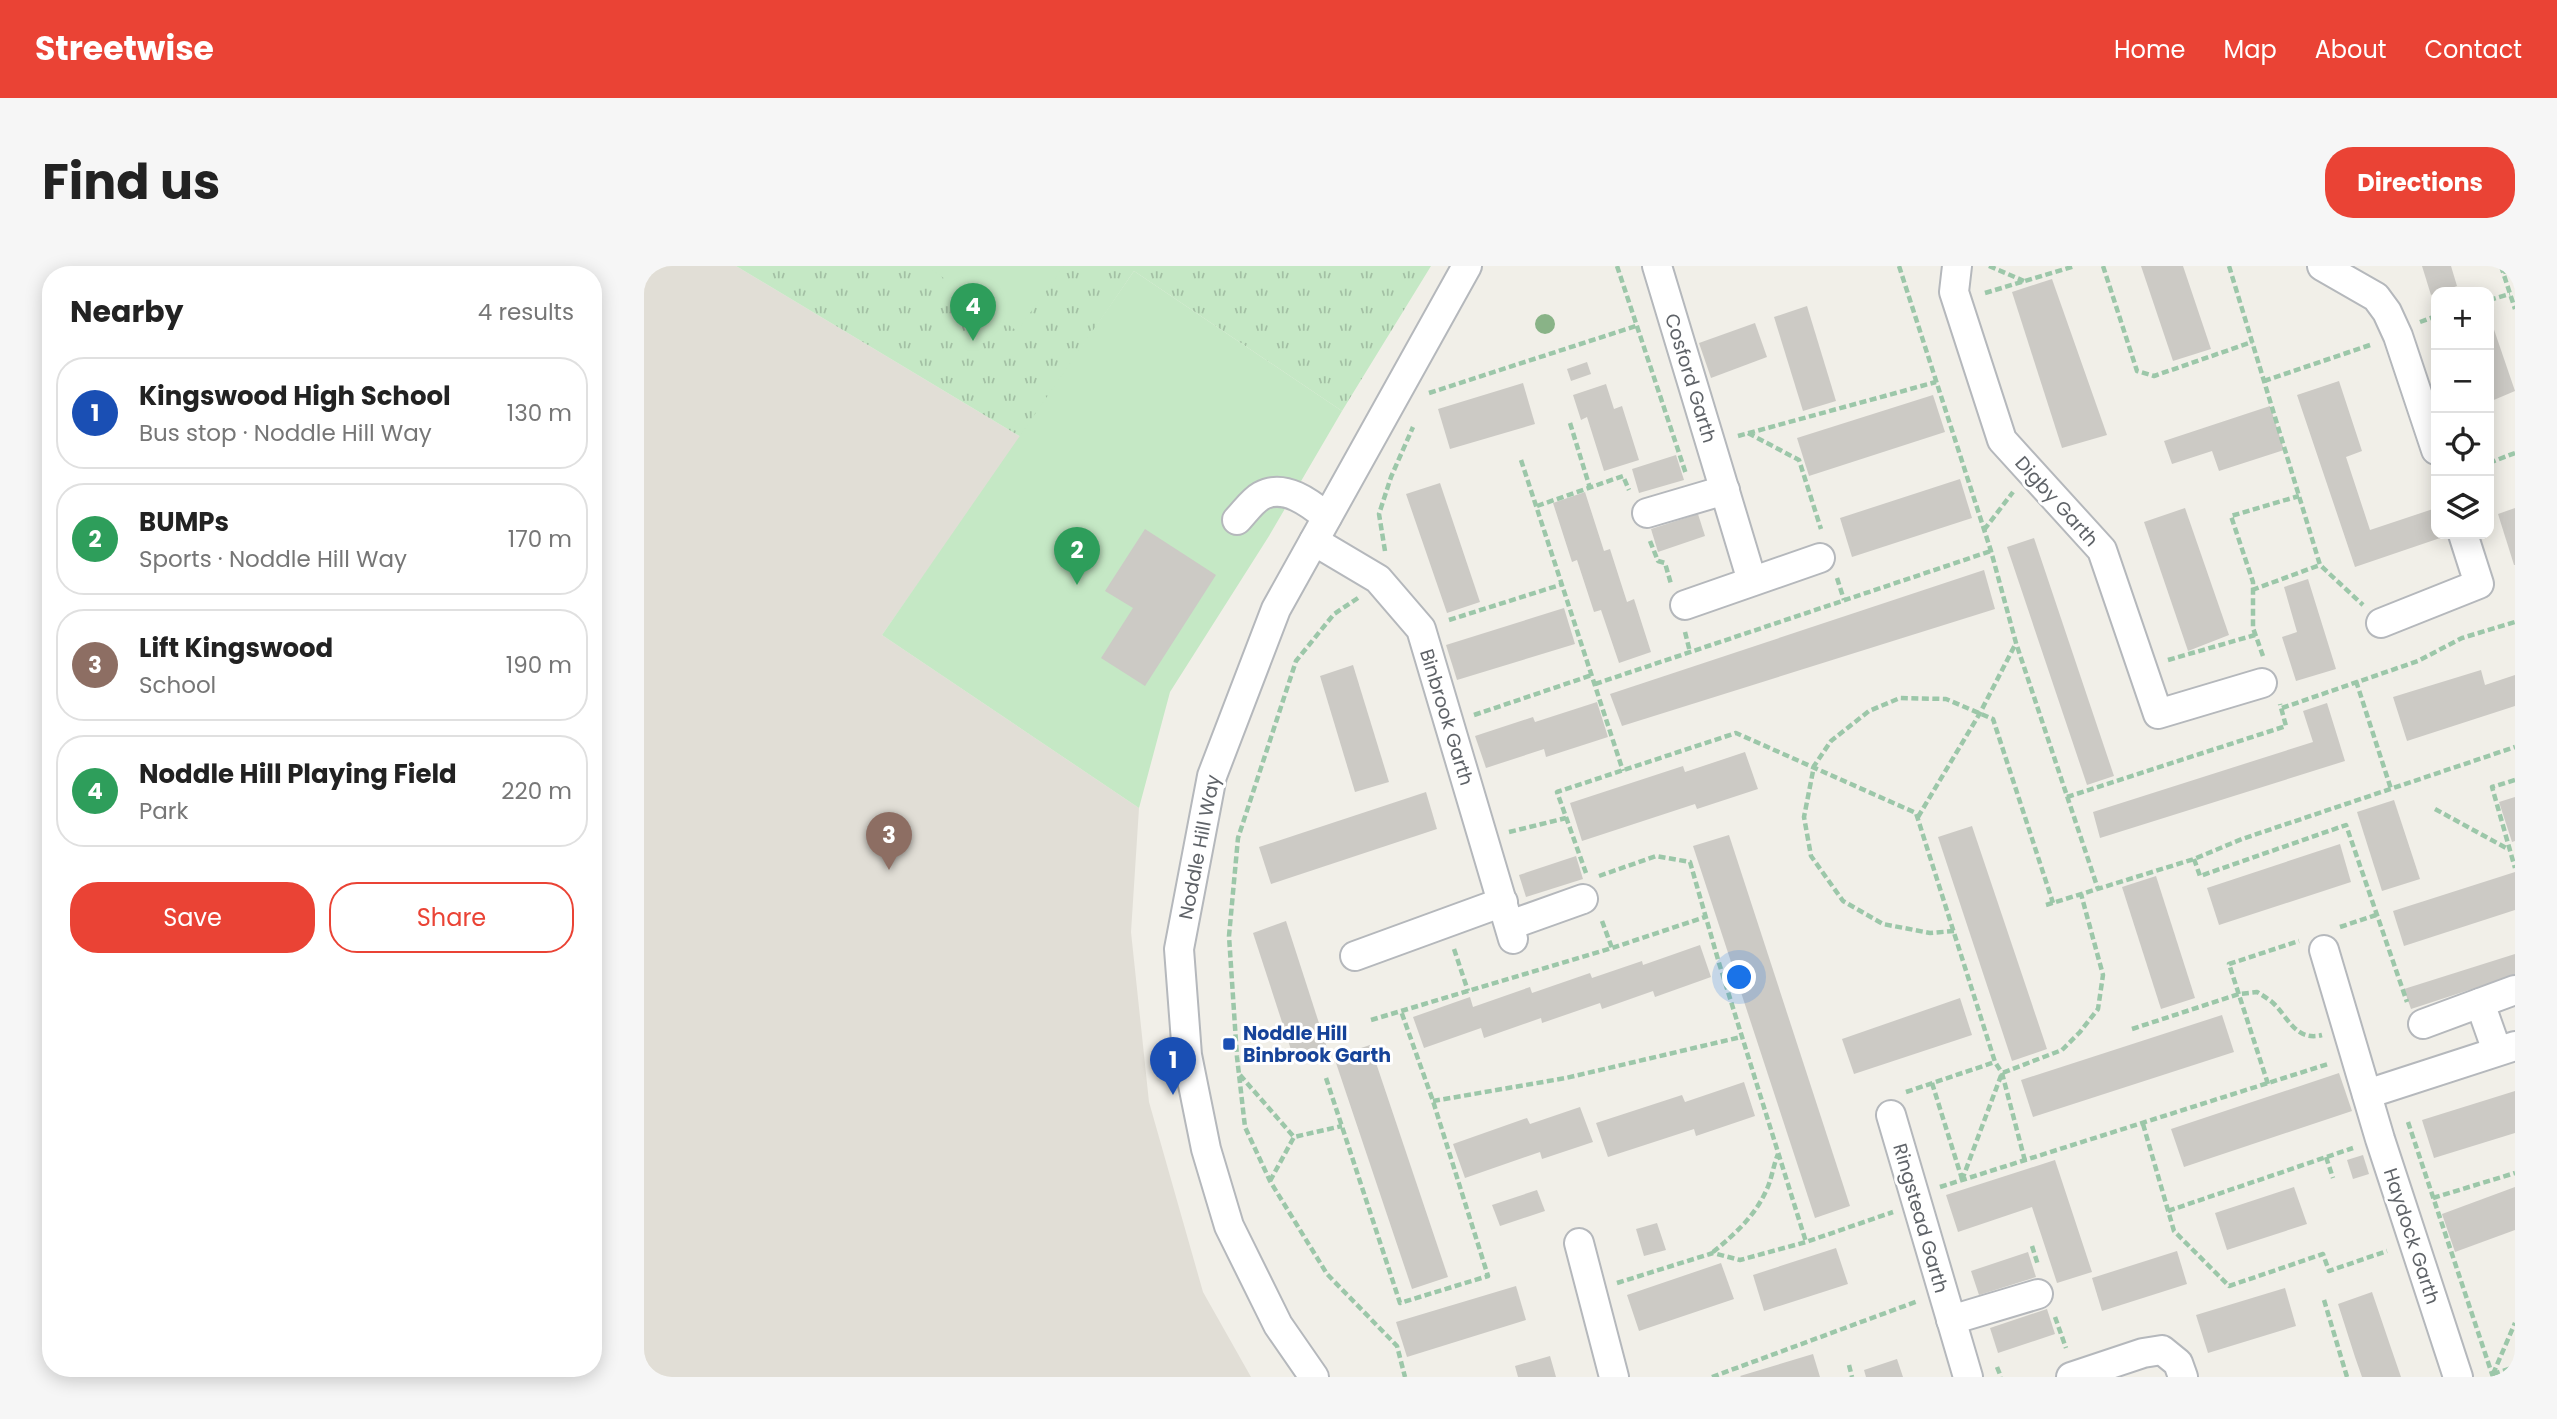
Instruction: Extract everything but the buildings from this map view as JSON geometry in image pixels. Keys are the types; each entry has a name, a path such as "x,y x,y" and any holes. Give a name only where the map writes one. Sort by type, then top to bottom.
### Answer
{"street":[{"name":"Noddle Hill Way","path":"1314,1377 1278,1325 1229,1226 1206,1149 1187,1055 1178,950 1212,776 1276,609 1467,266"},
{"name":"Cosford Garth","path":"1657,266 1752,581"},
{"name":"Digby Garth","path":"1957,266 1954,292 2002,440 2102,550 2158,714 2268,680"},
{"path":"2322,266 2376,296 2387,312 2398,336 2431,435"},
{"path":"1647,513 1725,490"},
{"name":"Binbrook Garth","path":"1237,520 1262,495 1282,492 1308,501 1321,529 1374,577 1421,629 1508,922"},
{"path":"2381,623 2479,584 2465,539"},
{"path":"1685,605 1825,553"},
{"path":"1355,956 1447,924 1508,922 1586,889"},
{"name":"Haydock Garth","path":"2324,950 2380,1139 2458,1377"},
{"path":"2417,1017 2480,1003 2515,990"},
{"path":"2367,1094 2506,1049 2480,1003"},
{"name":"Ringstead Garth","path":"1894,1105 1926,1196 1942,1292 1968,1377"},
{"path":"1578,1243 1614,1377"},
{"path":"1951,1320 2038,1294"},
{"path":"2071,1377 2143,1353 2162,1350 2178,1363 2183,1377"}],"path":[{"path":"1617,266 1694,499"},
{"path":"1899,266 1991,551 2016,643 2098,889"},
{"path":"1989,266 2025,281"},
{"path":"1957,302 2075,266"},
{"path":"2103,266 2137,371 2154,376 2252,342"},
{"path":"2228,266 2320,565 2381,623"},
{"path":"2515,268 2502,269 2515,309"},
{"path":"2494,298 2510,293"},
{"path":"1428,393 1636,326"},
{"path":"2264,381 2398,336"},
{"path":"1423,405 1434,380"},
{"path":"1711,443 1936,382"},
{"path":"1405,1377 1397,1346 1327,1274 1270,1181 1245,1127 1229,936 1238,838 1296,661 1334,614 1355,602 1374,577 1385,552 1379,514 1391,477 1418,417"},
{"path":"1570,423 1590,488"},
{"path":"1748,433 1799,460 1825,553 1844,600"},
{"path":"2494,460 2515,453"},
{"path":"1521,460 1623,771"},
{"path":"1984,531 2030,471"},
{"path":"2067,797 2286,726 2268,680 2255,635 2253,582 2231,516 2299,496"},
{"path":"1595,684 1991,551"},
{"path":"2252,590 2320,565"},
{"path":"1421,629 1563,584"},
{"path":"2281,708 2418,661 2462,638 2515,622"},
{"path":"2143,669 2255,635"},
{"path":"1917,818 1980,713 2016,643"},
{"path":"1450,723 1592,675"},
{"path":"2356,681 2391,789"},
{"path":"1954,930 1930,933 1883,924 1843,901 1811,856 1804,817 1814,766 1831,741 1869,711 1900,698 1946,699 1993,719 2053,903"},
{"path":"1558,792 1736,733 1916,813 1995,1062 2002,1073 2025,1161"},
{"path":"2046,905 2194,859 2242,839 2515,747"},
{"path":"2515,780 2492,788 2515,868"},
{"path":"2435,810 2509,849"},
{"path":"1484,839 1566,818"},
{"path":"2194,859 2200,876 2346,825 2417,1017"},
{"path":"1586,889 1656,856 1690,862 1741,1037 1806,1242"},
{"path":"1962,1180 2002,1073 2062,1050 2098,1009 2103,975 2081,894"},
{"path":"1371,1020 1705,917"},
{"path":"1447,924 1468,991"},
{"path":"2229,964 2268,1084"},
{"path":"2132,1029 2239,994 2257,992 2273,1002 2300,1034 2351,1042"},
{"path":"1326,1078 1399,1303 1488,1276 1433,1101 1401,1011"},
{"path":"1433,1101 1566,1077 1741,1037"},
{"path":"1713,1253 1740,1260 1806,1242 1962,1180 2268,1084 2351,1042"},
{"path":"1894,1105 1932,1083 1995,1062"},
{"path":"1239,1074 1294,1137"},
{"path":"1932,1083 1962,1180"},
{"path":"2395,1084 2493,1376"},
{"path":"2143,1124 2174,1231 2229,1286 2323,1254 2329,1271 2414,1243"},
{"path":"1270,1181 1294,1137 1342,1126"},
{"path":"2168,1211 2380,1139"},
{"path":"1591,1291 1713,1253 1745,1226 1767,1189 1779,1154"},
{"path":"2326,1157 2333,1178"},
{"path":"2433,1198 2515,1173"},
{"path":"2358,1251 2361,1259"},
{"path":"1712,1377 1942,1292"},
{"path":"2324,1300 2347,1377"},
{"path":"2493,1376 2515,1323"},
{"path":"1849,1365 1852,1377"},
{"path":"2493,1376 2515,1367"}],"shaded area":[{"path":"644,266 736,266 1021,437 882,635 1139,808 1131,932 1149,1102 1203,1292 1251,1377 644,1377"}],"green space":[{"path":"736,266 1431,266 1342,411 1134,271 1021,437"},
{"path":"927,266 1064,266 1017,331"},
{"path":"1134,271 1342,411 1269,536 1170,692 1139,808 882,635"}],"place":[{"name":"Noddle Hill Playing Field","path":"973,341"},
{"name":"BUMPs","path":"1077,585"},
{"name":"Lift Kingswood","path":"889,870"},
{"name":"Noddle Hill Binbrook Garth","path":"1229,1044"},
{"name":"Kingswood High School","path":"1173,1095"}]}
